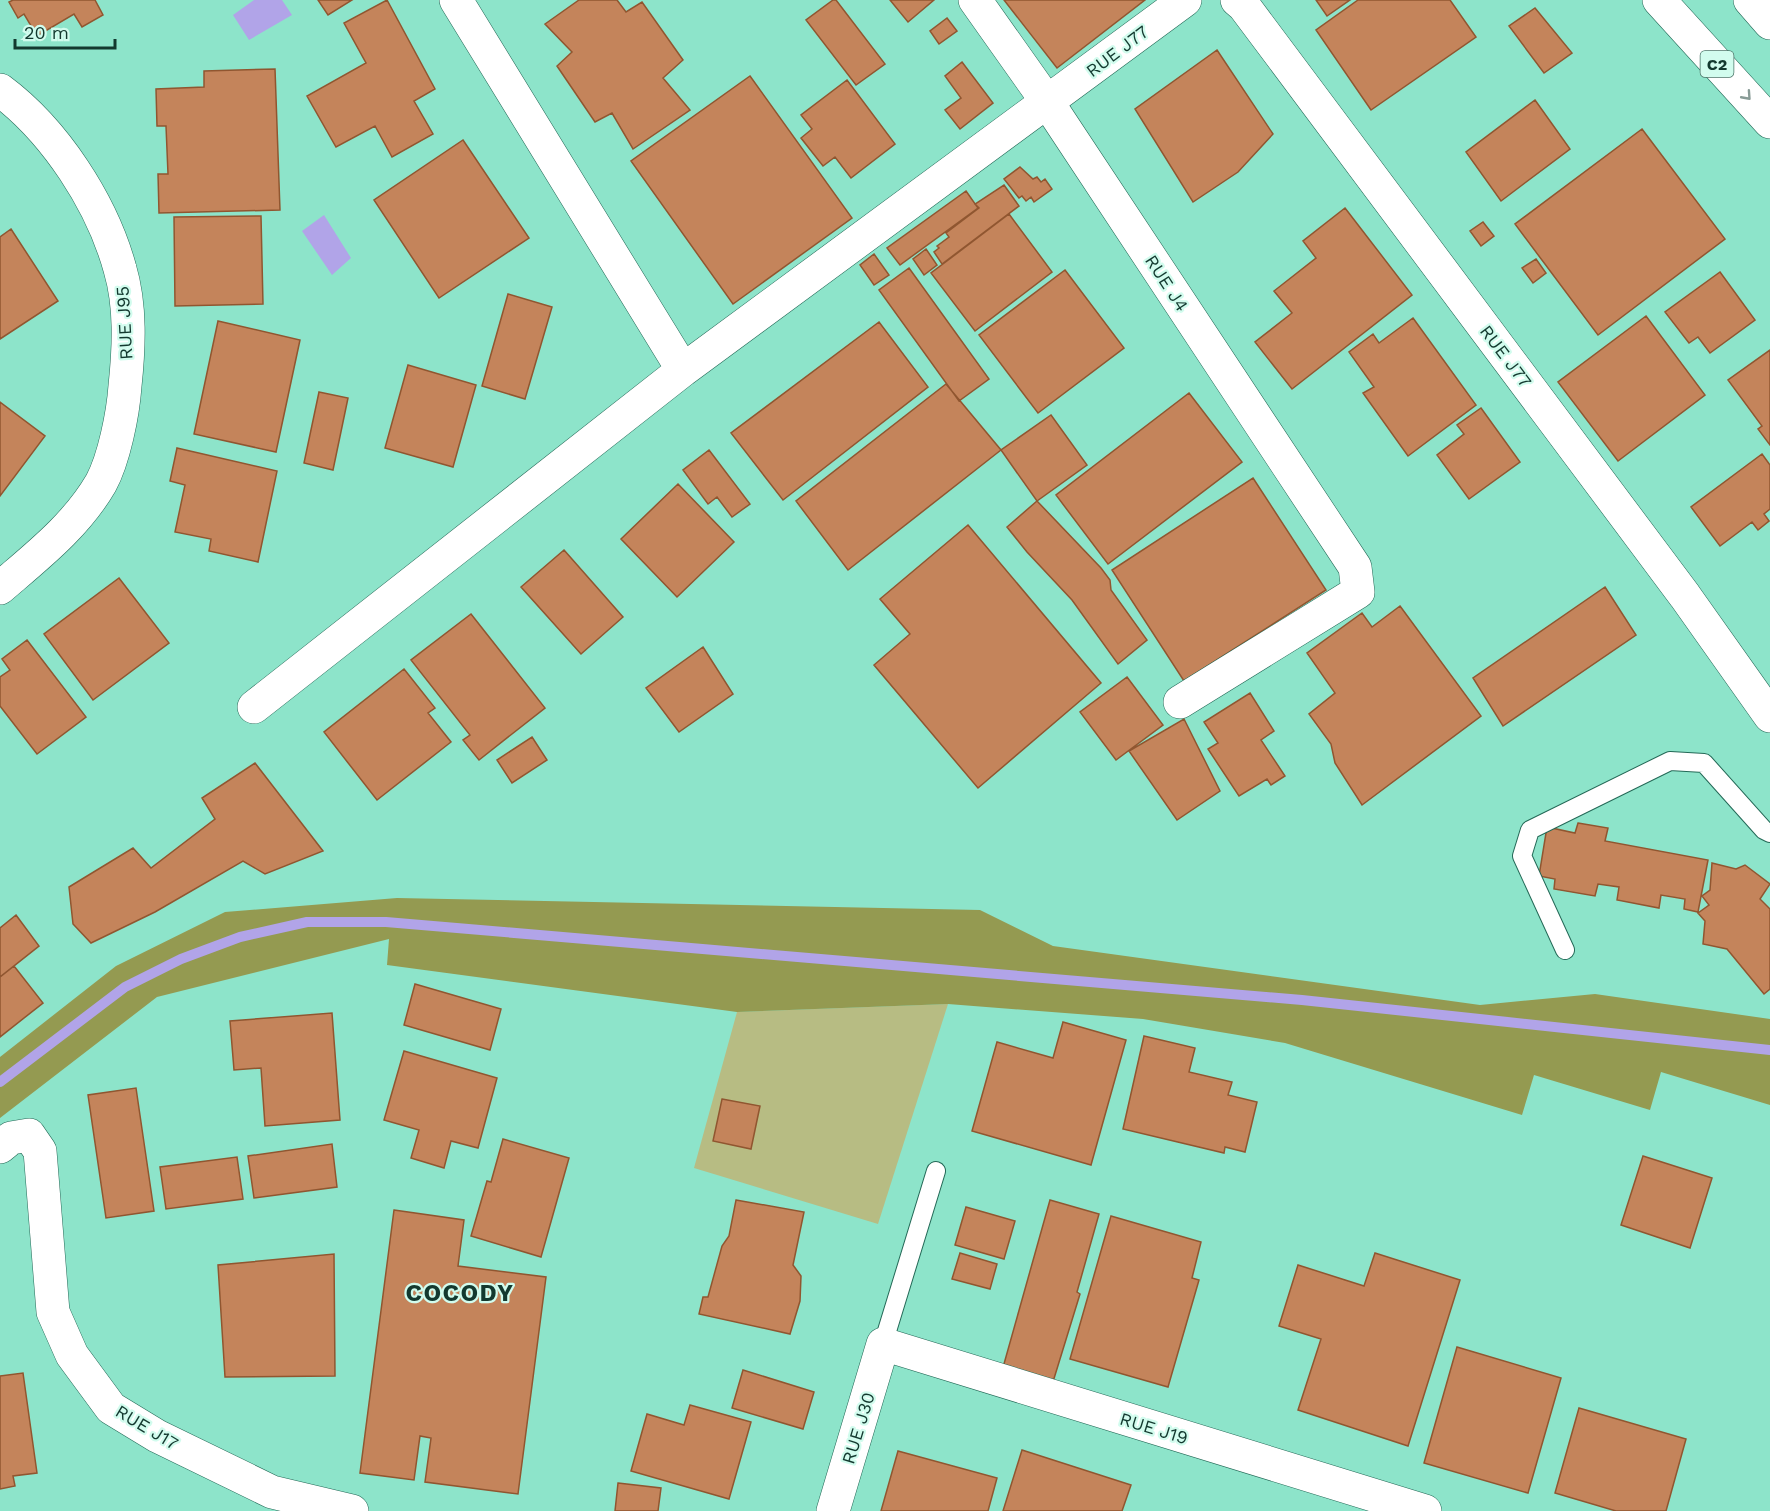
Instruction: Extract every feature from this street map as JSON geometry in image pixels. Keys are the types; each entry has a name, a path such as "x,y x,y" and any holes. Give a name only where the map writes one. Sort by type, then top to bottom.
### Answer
{"main road":[{"path":"456,0 683,370"},
{"name":"RUE J4","path":"975,0 1048,103 1355,567 1358,592 1180,702"},
{"name":"RUE J77","path":"254,708 683,370 1185,0"},
{"name":"RUE J77","path":"1237,0 1244,6 1671,577 1770,716"},
{"name":"C2","path":"1659,0 1770,122"},
{"path":"1750,0 1770,23"},
{"name":"RUE J95","path":"0,90 59,149 102,216 121,270 129,344 123,416 101,482 61,535 0,588"},
{"name":"RUE J17","path":"0,1147 11,1138 29,1135 40,1151 53,1312 72,1355 111,1408 157,1436 272,1492 352,1511"},
{"name":"RUE J30","path":"833,1511 883,1344"},
{"name":"RUE J19","path":"883,1344 1425,1511"}],"lane":[{"path":"1565,950 1522,856 1530,830 1670,761 1704,763 1770,833"},
{"path":"883,1344 936,1171"}],"green space":[{"path":"397,898 980,910 1053,946 1480,1005 1595,994 1770,1019 1770,1105 1661,1072 1650,1110 1534,1075 1522,1115 1285,1043 1143,1019 948,1004 737,1012 387,965 389,939 157,997 0,1118 0,1057 116,966 225,912"},
{"path":"948,1004 878,1224 694,1168 737,1012"}],"shaded area":[{"path":"254,0 282,0 292,15 249,40 233,15"},
{"path":"324,215 351,258 332,275 302,231"}],"building":[{"path":"13,0 95,0 103,15 82,27 74,14 37,36 24,14 18,18 9,2"},
{"path":"318,0 352,0 328,15"},
{"path":"387,0 435,89 414,101 433,134 392,157 375,126 336,147 307,96 366,63 344,23"},
{"path":"579,0 617,0 626,12 642,2 683,60 663,78 690,110 633,149 612,113 595,122 557,66 572,52 545,24"},
{"path":"836,0 885,64 856,85 806,20"},
{"path":"890,0 934,0 908,22"},
{"path":"1004,0 1145,0 1057,68"},
{"path":"1316,0 1350,0 1327,16"},
{"path":"1358,0 1450,0 1476,37 1371,110 1316,30"},
{"path":"1535,8 1572,53 1544,73 1509,26"},
{"path":"947,18 957,31 939,44 930,31"},
{"path":"1217,50 1273,134 1238,172 1193,202 1135,109"},
{"path":"962,62 993,103 960,129 945,110 961,98 945,76"},
{"path":"275,69 280,210 159,213 158,174 168,174 166,126 157,126 156,89 204,87 204,71"},
{"path":"750,76 852,218 733,304 631,161"},
{"path":"847,80 895,144 851,178 835,157 823,166 801,138 812,129 801,115"},
{"path":"1535,100 1570,149 1501,201 1466,152"},
{"path":"1642,129 1725,239 1598,335 1515,224"},
{"path":"463,140 529,238 439,298 374,200"},
{"path":"1020,167 1033,179 1037,177 1041,182 1045,179 1052,189 1034,202 1031,197 1026,201 1022,196 1019,198 1004,179"},
{"path":"1004,185 1019,206 942,264 934,252 939,248 937,246 949,237 946,233 979,208 975,204"},
{"path":"966,191 978,208 900,265 887,248"},
{"path":"1345,208 1412,295 1292,389 1255,342 1292,313 1274,291 1316,258 1303,241"},
{"path":"1009,214 1052,272 975,331 931,273"},
{"path":"261,216 263,304 175,306 174,217"},
{"path":"1483,222 1494,236 1481,246 1470,231"},
{"path":"11,229 58,301 0,339 0,237"},
{"path":"926,249 937,265 924,275 913,259"},
{"path":"874,254 889,275 874,285 860,265"},
{"path":"1536,259 1546,273 1533,283 1522,268"},
{"path":"909,268 989,379 959,401 879,290"},
{"path":"1065,270 1124,348 1038,413 979,335"},
{"path":"1720,272 1755,320 1710,353 1698,337 1689,343 1665,312"},
{"path":"508,294 552,307 525,399 482,386"},
{"path":"1646,316 1705,395 1618,461 1558,382"},
{"path":"1413,318 1476,405 1408,456 1363,393 1374,387 1349,352 1373,334 1379,343"},
{"path":"218,321 300,340 276,452 194,434"},
{"path":"879,322 928,387 783,500 731,433"},
{"path":"1770,350 1770,445 1758,429 1762,426 1728,380"},
{"path":"408,365 476,385 453,467 385,448"},
{"path":"946,384 1001,450 848,570 796,501"},
{"path":"319,392 348,398 333,470 304,463"},
{"path":"1189,393 1242,462 1108,564 1056,495"},
{"path":"0,402 45,436 0,496"},
{"path":"1481,408 1520,462 1469,499 1437,455 1464,434 1457,425"},
{"path":"1051,415 1087,465 1037,501 1001,450"},
{"path":"177,448 277,471 258,562 209,551 211,539 175,532 185,485 170,481"},
{"path":"709,450 750,504 732,517 717,497 708,504 683,470"},
{"path":"1762,454 1770,465 1770,509 1764,514 1769,521 1758,530 1752,522 1720,546 1691,507"},
{"path":"1253,478 1326,590 1184,681 1112,570"},
{"path":"678,484 734,542 677,597 621,539"},
{"path":"1037,501 1101,568 1110,580 1111,590 1147,640 1118,664 1072,600 1007,527"},
{"path":"968,525 1101,683 978,788 874,665 910,634 880,599"},
{"path":"564,550 623,617 581,654 521,587"},
{"path":"119,578 169,643 93,700 44,634"},
{"path":"1605,587 1636,635 1503,726 1473,678"},
{"path":"1400,606 1481,716 1362,805 1335,763 1331,744 1309,714 1335,693 1307,653 1362,613 1372,627"},
{"path":"471,614 545,708 479,760 463,740 470,735 411,660"},
{"path":"27,640 86,717 37,754 0,706 0,677 10,670 2,659"},
{"path":"703,647 733,694 679,732 646,688"},
{"path":"404,669 435,708 428,713 451,742 377,800 324,732"},
{"path":"1127,677 1163,725 1116,760 1080,712"},
{"path":"1250,693 1274,731 1261,740 1285,776 1271,785 1267,779 1239,796 1208,749 1218,743 1204,722"},
{"path":"1184,719 1220,791 1177,820 1129,751"},
{"path":"532,737 547,760 512,783 497,760"},
{"path":"255,763 323,851 265,874 243,861 155,912 91,943 73,924 69,887 133,848 151,868 215,819 202,798"},
{"path":"1578,823 1608,828 1605,841 1708,860 1698,912 1684,909 1685,899 1661,895 1659,908 1617,900 1619,887 1598,884 1595,896 1554,889 1555,879 1539,876 1547,827 1575,833"},
{"path":"1712,863 1736,869 1745,865 1770,884 1760,899 1770,909 1770,989 1764,994 1727,949 1703,944 1705,921 1698,913 1709,905 1702,896 1710,890"},
{"path":"16,915 39,946 0,977 0,928"},
{"path":"14,966 43,1003 0,1037 0,977"},
{"path":"415,984 501,1009 490,1050 404,1025"},
{"path":"332,1013 340,1120 265,1126 261,1068 234,1070 230,1021"},
{"path":"1063,1022 1126,1040 1091,1165 972,1131 997,1042 1053,1058"},
{"path":"1144,1036 1195,1048 1189,1072 1232,1082 1228,1095 1257,1102 1245,1152 1225,1147 1224,1153 1123,1129"},
{"path":"404,1051 497,1078 478,1148 451,1141 444,1168 411,1158 419,1130 384,1120"},
{"path":"136,1088 154,1211 106,1218 88,1095"},
{"path":"722,1099 760,1106 751,1149 713,1141"},
{"path":"503,1139 569,1158 541,1257 471,1236 487,1181 491,1182"},
{"path":"332,1144 337,1187 254,1198 248,1156"},
{"path":"1643,1156 1712,1178 1690,1248 1621,1225"},
{"path":"237,1157 243,1199 166,1209 160,1167"},
{"path":"736,1200 804,1212 793,1265 801,1276 800,1301 790,1334 699,1314 703,1297 708,1297 722,1246 729,1236"},
{"path":"1050,1200 1099,1214 1077,1292 1080,1294 1052,1385 1002,1371"},
{"path":"966,1207 1015,1221 1004,1259 955,1245"},
{"path":"394,1210 464,1220 458,1266 546,1277 518,1494 425,1482 431,1438 420,1436 414,1480 360,1473"},
{"path":"1111,1216 1201,1242 1192,1278 1199,1280 1168,1387 1070,1359"},
{"path":"960,1253 997,1264 990,1289 952,1279"},
{"path":"1375,1253 1460,1280 1408,1446 1298,1410 1321,1339 1279,1326 1298,1265 1364,1286"},
{"path":"334,1254 335,1376 225,1377 218,1265"},
{"path":"1457,1347 1561,1378 1528,1493 1424,1463"},
{"path":"743,1370 814,1392 803,1429 732,1408"},
{"path":"23,1373 37,1473 13,1476 15,1486 0,1489 0,1376"},
{"path":"690,1405 751,1422 729,1499 631,1471 647,1414 684,1425"},
{"path":"1579,1408 1686,1439 1666,1511 1616,1511 1555,1493"},
{"path":"1022,1450 1131,1485 1122,1511 1003,1511"},
{"path":"898,1451 997,1478 988,1511 881,1511"},
{"path":"618,1483 661,1488 658,1511 615,1511"}],"waterway":[{"path":"0,1082 125,987 181,959 240,937 307,922 386,922 1302,1000 1770,1050"}],"district":[{"name":"COCODY","path":"460,1293"}]}
